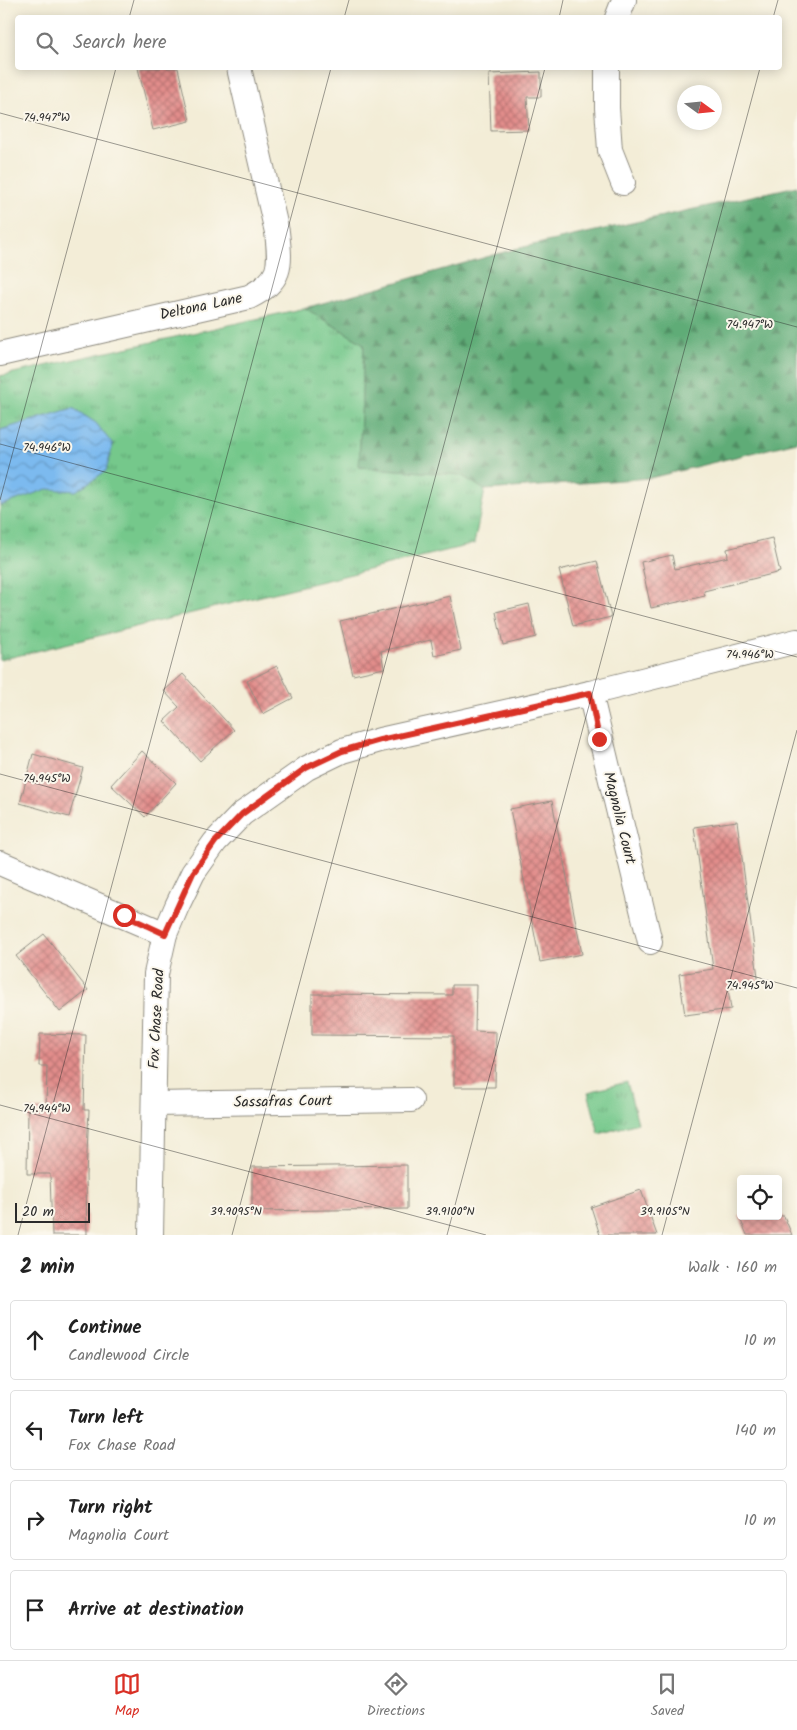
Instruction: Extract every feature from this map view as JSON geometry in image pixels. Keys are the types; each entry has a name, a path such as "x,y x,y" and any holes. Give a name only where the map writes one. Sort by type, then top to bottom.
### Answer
{"street":[{"path":"618,15 624,0"},
{"name":"Deltona Lane","path":"0,354 249,297 267,288 278,272 277,239 239,70"},
{"path":"607,70 606,108 610,150 623,183"},
{"name":"Fox Chase Road","path":"151,1235 156,974 165,934 193,873 215,842 242,814 306,768 342,751 380,740 590,693 797,641"},
{"name":"Magnolia Court","path":"590,693 650,942"},
{"path":"0,863 165,934"},
{"name":"Sassafras Court","path":"154,1104 411,1100"}],"green space":[{"path":"797,186 797,442 650,478 485,490 461,475 359,467 364,344 305,308 515,249"},
{"path":"305,308 364,344 359,467 461,475 485,490 474,544 0,660 0,376"},
{"path":"627,1082 638,1123 599,1134 588,1092"}],"water":[{"path":"73,408 96,423 113,445 106,471 76,491 47,489 0,506 0,430"}],"building":[{"path":"138,70 178,70 190,121 153,130"},
{"path":"541,72 541,97 527,97 529,130 491,131 489,74"},
{"path":"772,538 780,572 704,591 705,596 651,608 641,562 672,555 675,569 728,557 727,549"},
{"path":"597,561 611,617 573,626 559,570"},
{"path":"450,596 461,650 434,656 431,640 381,651 384,668 353,675 340,621"},
{"path":"529,604 536,637 503,645 496,612"},
{"path":"277,666 293,698 263,714 247,681"},
{"path":"183,674 234,730 200,761 164,721 179,707 164,691"},
{"path":"142,751 176,783 145,817 111,785"},
{"path":"33,754 83,768 69,817 20,803"},
{"path":"552,801 582,954 540,962 510,809"},
{"path":"737,821 759,984 728,989 731,1009 685,1015 679,974 713,969 694,827"},
{"path":"44,934 88,990 60,1012 16,956"},
{"path":"452,985 476,985 475,1031 496,1032 495,1087 454,1087 454,1036 312,1035 312,994 452,995"},
{"path":"40,1034 86,1035 84,1110 89,1110 86,1175 87,1235 52,1235 50,1174 27,1174 28,1109 46,1109 47,1066 39,1066"},
{"path":"407,1165 407,1209 252,1211 252,1167"},
{"path":"641,1190 657,1235 600,1235 591,1207"},
{"path":"782,1216 784,1216 792,1235 747,1235 741,1220 782,1220"}],"route":[{"path":"124,915 165,934 193,873 215,842 242,814 274,789 306,768 342,751 380,740 590,693 599,739"}]}
